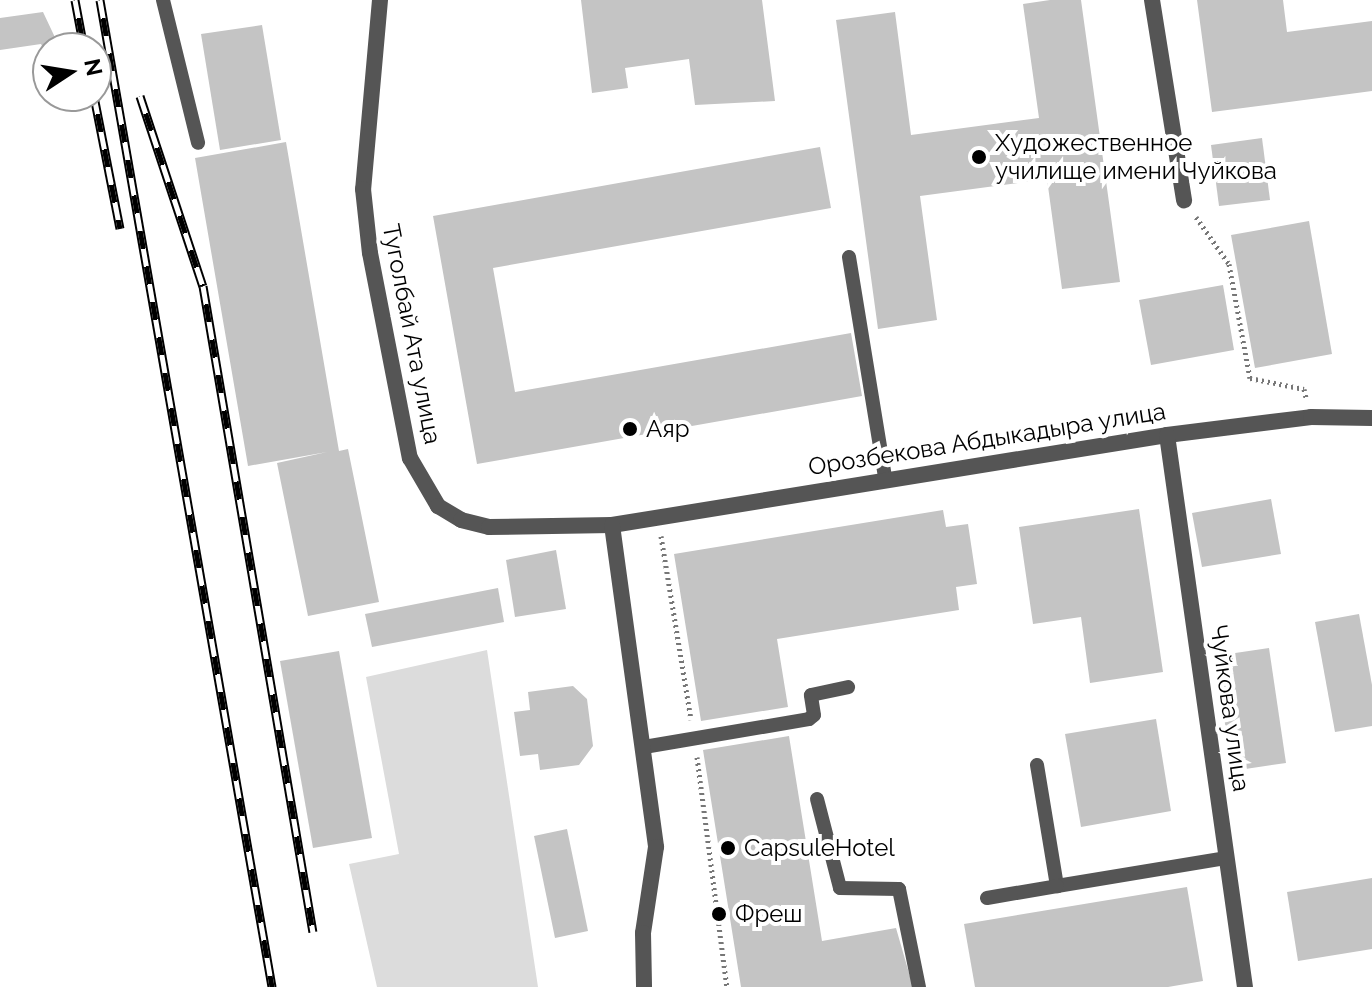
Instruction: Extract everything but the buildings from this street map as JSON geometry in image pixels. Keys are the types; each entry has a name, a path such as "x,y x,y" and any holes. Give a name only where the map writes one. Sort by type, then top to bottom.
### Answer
{"street":[{"name":"Туголбай Ата улица","path":"380,0 363,189 370,253 410,458 438,506 461,520 489,527 612,525"},
{"path":"1152,0 1184,200"},
{"name":"Орозбекова Абдыкадыра улица","path":"612,525 885,478 1167,435 1311,417 1372,418"},
{"name":"Чуйкова улица","path":"1167,435 1245,987"},
{"path":"612,525 656,847 643,933 644,987"}],"lane":[{"path":"163,0 198,143"},
{"path":"849,257 885,478"},
{"path":"644,747 809,719 814,715 811,695 848,687"},
{"path":"1037,765 1057,886"},
{"path":"817,799 840,888 899,889 919,987"},
{"path":"987,898 1227,858"}],"path":[{"path":"1184,200 1229,264 1250,378 1304,389 1311,417"}],"shaded area":[{"path":"487,650 538,987 377,987 349,864 399,854 366,677"}],"railway":[{"path":"75,0 81,32"},
{"path":"100,0 272,987"},
{"path":"140,96 203,286 313,932"},
{"path":"97,112 120,228"}],"place":[{"name":"Художественное училище имени Чуйкова","path":"979,157"},
{"name":"Аяр","path":"630,429"},
{"name":"CapsuleHotel","path":"728,848"},
{"name":"Фреш","path":"719,914"}]}
